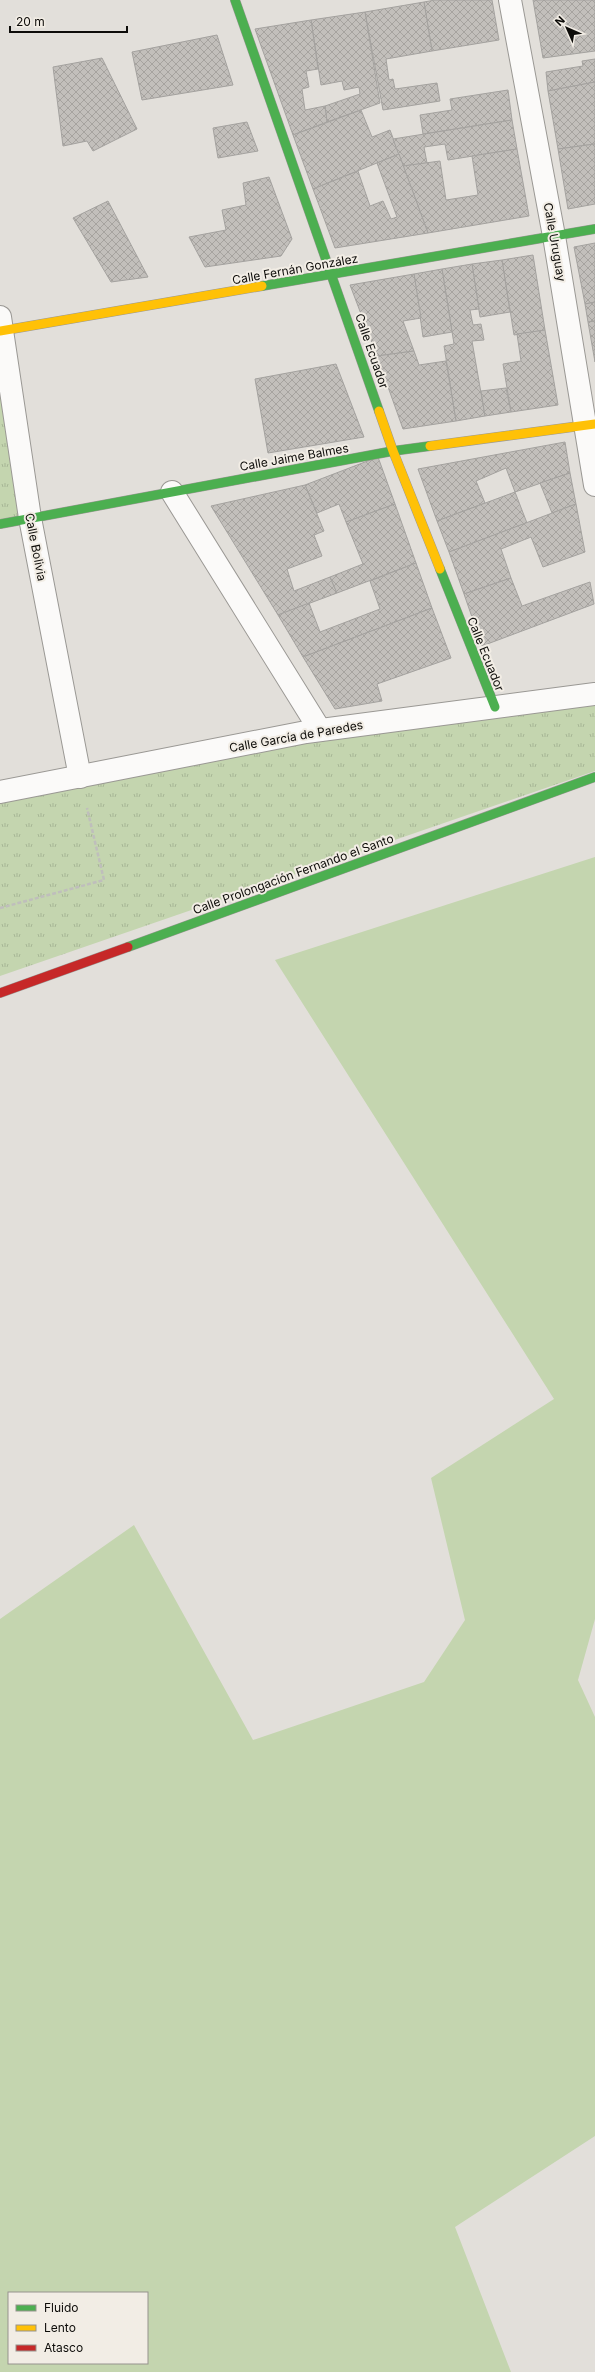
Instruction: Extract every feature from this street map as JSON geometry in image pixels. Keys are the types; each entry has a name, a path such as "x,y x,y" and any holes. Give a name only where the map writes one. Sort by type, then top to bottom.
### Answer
{"street":[{"name":"Calle Ecuador","path":"235,0 333,274 393,451 495,707"},
{"name":"Calle Uruguay","path":"510,0 590,425 595,485"},
{"name":"Calle Fernán González","path":"1,326 333,274 595,229"},
{"name":"Calle Bolivia","path":"1,326 30,518 80,777"},
{"name":"Calle Jaime Balmes","path":"0,524 393,451 590,425"},
{"path":"172,492 320,730"},
{"name":"Calle García de Paredes","path":"0,792 320,730 595,694"},
{"name":"Calle Prolongación Fernando el Santo","path":"0,993 595,777"}],"path":[{"path":"0,908 104,880 80,777"}],"green space":[{"path":"0,331 30,518 0,524"},
{"path":"595,694 595,771 0,976 0,792"},
{"path":"595,857 595,1619 578,1680 595,1717 595,2136 455,2227 511,2372 0,2372 0,1619 134,1525 253,1740 424,1682 465,1620 431,1478 554,1399 275,960"}],"building":[{"path":"435,0 492,0 499,40 432,51 424,2"},
{"path":"533,0 595,0 595,51 543,58"},
{"path":"424,2 432,51 386,59 389,80 393,79 395,89 437,83 440,101 383,110 365,12"},
{"path":"365,12 380,103 327,122 325,106 360,94 359,87 344,90 342,81 321,85 311,20"},
{"path":"311,20 318,69 306,71 309,87 302,89 305,110 325,106 327,122 293,135 255,29"},
{"path":"217,35 233,85 142,100 132,52"},
{"path":"102,58 137,129 93,151 87,141 63,146 53,67"},
{"path":"595,59 595,82 548,91 546,72 583,66 582,61"},
{"path":"595,82 595,144 558,149 548,91"},
{"path":"508,90 512,120 423,134 420,115 452,110 450,99"},
{"path":"361,110 372,137 390,130 399,154 313,189 293,135"},
{"path":"512,120 517,149 448,160 445,144 424,147 427,163 403,166 393,139"},
{"path":"247,122 258,151 218,158 213,128"},
{"path":"595,144 595,204 568,209 558,149"},
{"path":"517,149 529,216 428,233 403,166 440,161 446,200 478,195 472,156"},
{"path":"399,154 428,233 335,248 313,189 358,171 370,206 383,201 391,219 397,217 377,163"},
{"path":"269,177 292,239 281,256 205,267 189,237 226,230 222,210 246,205 243,183"},
{"path":"108,201 148,277 111,282 73,218"},
{"path":"595,243 595,302 585,304 574,247"},
{"path":"533,255 545,330 514,335 502,260"},
{"path":"502,260 510,312 480,317 472,264"},
{"path":"472,264 479,309 470,310 473,325 481,324 484,340 472,341 485,416 456,421 444,346 454,344 442,269"},
{"path":"442,269 452,332 423,337 414,274"},
{"path":"414,274 421,318 403,321 414,351 377,356 350,285"},
{"path":"595,302 595,321 588,322 585,304"},
{"path":"595,321 595,362 588,322"},
{"path":"545,330 558,405 511,412 503,364 521,361 517,334"},
{"path":"414,351 419,365 446,361 456,421 403,429 377,356"},
{"path":"336,364 364,437 268,453 255,379"},
{"path":"506,388 511,412 485,416 481,391"},
{"path":"565,442 570,473 515,492 506,468 476,481 485,503 437,521 418,469"},
{"path":"378,457 395,504 346,522 339,504 317,513 305,485"},
{"path":"570,473 576,504 552,513 540,483"},
{"path":"305,485 324,531 314,535 322,556 287,569 294,591 330,577 337,593 278,615 211,506"},
{"path":"515,492 527,523 449,552 437,521"},
{"path":"395,504 416,563 337,593 330,577 363,564 346,522"},
{"path":"576,504 585,552 543,567 531,537 501,549 511,578 464,594 449,552"},
{"path":"416,563 432,608 303,657 278,615 309,603 320,632 380,609 370,581"},
{"path":"511,578 522,606 590,582 594,604 482,646 464,594"},
{"path":"432,608 451,658 377,684 382,701 335,709 303,657"}],"traffic: fast":[{"path":"235,0 379,411"},
{"path":"262,286 595,229"},
{"path":"0,524 393,451 430,446"},
{"path":"440,569 495,707"},
{"path":"128,947 595,777"}],"traffic: slow":[{"path":"0,331 262,286"},
{"path":"379,411 393,451 440,569"},
{"path":"430,446 595,424"}],"traffic: jam":[{"path":"0,993 128,947"}]}
